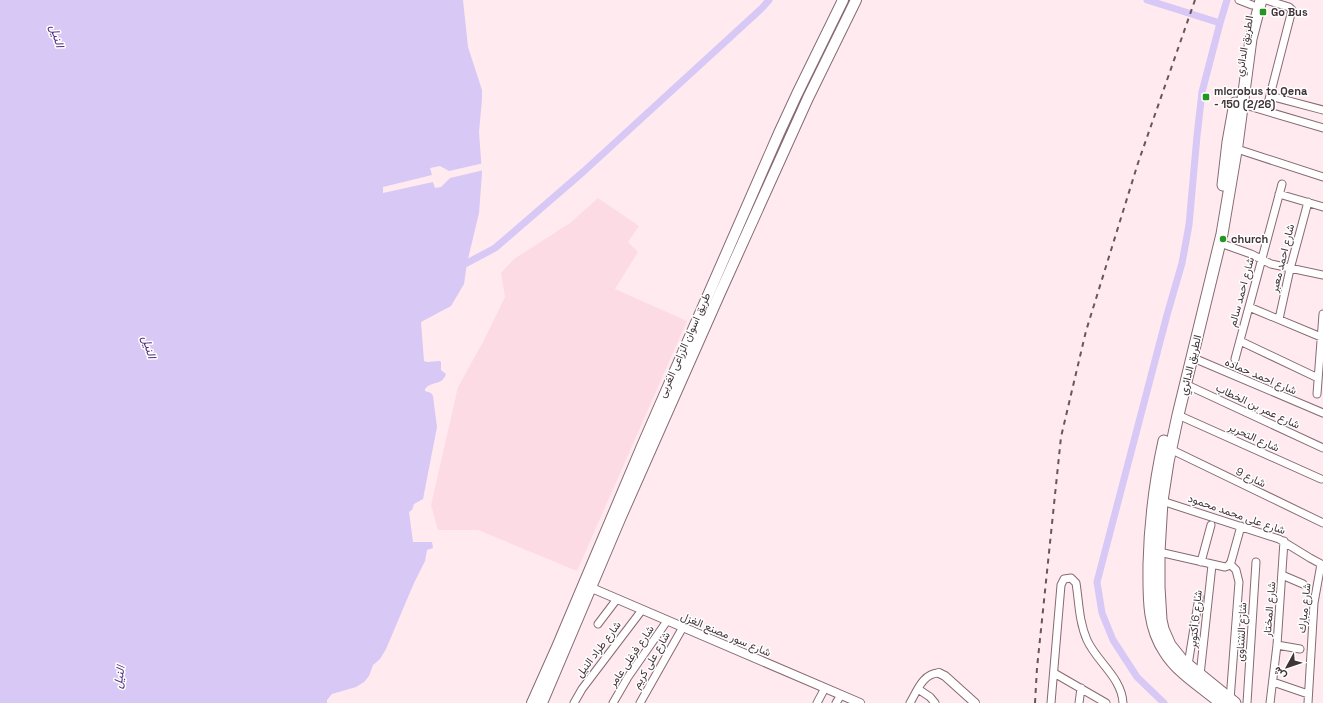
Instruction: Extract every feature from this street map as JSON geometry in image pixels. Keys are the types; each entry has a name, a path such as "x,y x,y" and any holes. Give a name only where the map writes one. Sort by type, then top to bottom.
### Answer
{"highway":[{"name":"الطريق الدائري","path":"1234,134 1242,104 1255,2"},
{"name":"الطريق الدائري","path":"1228,702 1173,649 1163,629 1160,612 1159,552 1162,501 1170,450 1191,357 1220,243 1233,152 1245,36 1255,2"},
{"name":"الطريق الدائري","path":"1228,702 1181,670 1164,651 1156,636 1152,624 1149,586 1151,529 1157,475 1170,412 1214,240 1233,152"}],"main road":[{"name":"طريق اسوان الزراعى الغربى","path":"542,703 642,446 797,94 843,0"},
{"name":"طريق اسوان الزراعى الغربى","path":"532,703 557,647 651,450 808,98 856,0"},
{"path":"797,94 808,98"},
{"path":"642,446 651,450"}],"street":[{"path":"1240,0 1255,2"},
{"path":"1266,0 1289,7 1292,10 1266,111"},
{"path":"1270,96 1323,110"},
{"path":"1242,104 1323,128"},
{"path":"1233,152 1323,177"},
{"name":"شارع احمد سالم","path":"1235,359 1282,184"},
{"path":"1279,194 1323,207"},
{"name":"شارع احمد معبر","path":"1279,320 1290,269 1308,202"},
{"path":"1220,243 1251,254 1271,264 1323,276"},
{"path":"1249,307 1321,337"},
{"path":"1317,394 1323,314"},
{"path":"1240,341 1318,378"},
{"name":"شارع احمد حماده","path":"1191,357 1323,413"},
{"name":"شارع عمر بن الخطاب","path":"1185,384 1323,448"},
{"name":"شارع التحرير","path":"1178,415 1321,479"},
{"name":"شارع 9","path":"1170,450 1323,523"},
{"name":"شارع على محمد محمود","path":"1162,501 1284,541 1322,564"},
{"path":"1201,562 1211,525"},
{"path":"1159,552 1225,567 1230,564 1241,526"},
{"name":"شارع المختار","path":"1270,703 1274,682 1284,541"},
{"name":"شارع الشناوى","path":"1247,703 1256,562"},
{"path":"1228,702 1239,582 1238,574 1230,564"},
{"name":"شارع مبارك","path":"1308,703 1314,603 1322,564"},
{"name":"شارع 6 أكتوبر","path":"1200,675 1212,565"},
{"path":"1282,575 1303,584"},
{"path":"1051,703 1061,586 1064,579 1071,578 1076,583 1080,618 1087,640 1099,660 1120,686 1123,696 1123,703"},
{"name":"شارع سور مصنع الغزل","path":"587,586 859,703"},
{"path":"1188,665 1199,597"},
{"path":"598,624 617,599"},
{"name":"شارع طراد النيل","path":"574,703 582,689 642,610"},
{"name":"شارع فرغلى عامر","path":"613,703 628,677 668,621"},
{"name":"شارع على كريم","path":"640,703 683,627"},
{"path":"1277,645 1300,649"},
{"path":"913,701 918,689 928,675 939,673 945,676 972,702"},
{"path":"1054,673 1106,703"},
{"path":"1274,682 1308,694"},
{"path":"817,703 825,688"},
{"path":"1079,703 1081,688"},
{"path":"918,689 936,703"},
{"path":"836,703 841,695"}],"shaded area":[{"path":"598,198 639,226 628,242 638,252 615,289 687,321 577,571 478,530 438,530 431,505 458,387 484,340 505,297 501,273 514,259 570,223"}],"water":[{"name":"النيل","path":"0,0 463,0 468,47 482,90 479,132 482,173 479,213 467,263 464,284 451,306 421,322 424,361 440,361 441,370 446,374 442,381 428,386 425,389 425,391 431,393 433,396 437,427 423,499 414,504 412,510 409,512 413,542 432,542 433,548 427,550 425,561 386,649 380,659 373,665 369,676 364,682 356,687 332,694 327,700 327,703 0,703"}],"pier":[{"path":"484,163 484,170 450,178 441,187 435,188 433,182 383,193 383,187 432,175 430,168 440,166 449,171"}],"waterway":[{"path":"467,263 495,248 583,172 769,0"},
{"path":"1147,0 1220,23"},
{"path":"1164,703 1137,677 1113,640 1102,613 1097,582 1182,263 1189,225 1202,92 1227,0"}],"railway":[{"path":"1035,703 1037,668 1061,437 1086,331 1138,163 1195,0"}],"place":[{"name":"Go Bus","path":"1263,12"},
{"name":"microbus to Qena - 150 (2/26)","path":"1206,97"},
{"name":"church","path":"1223,239"}]}
